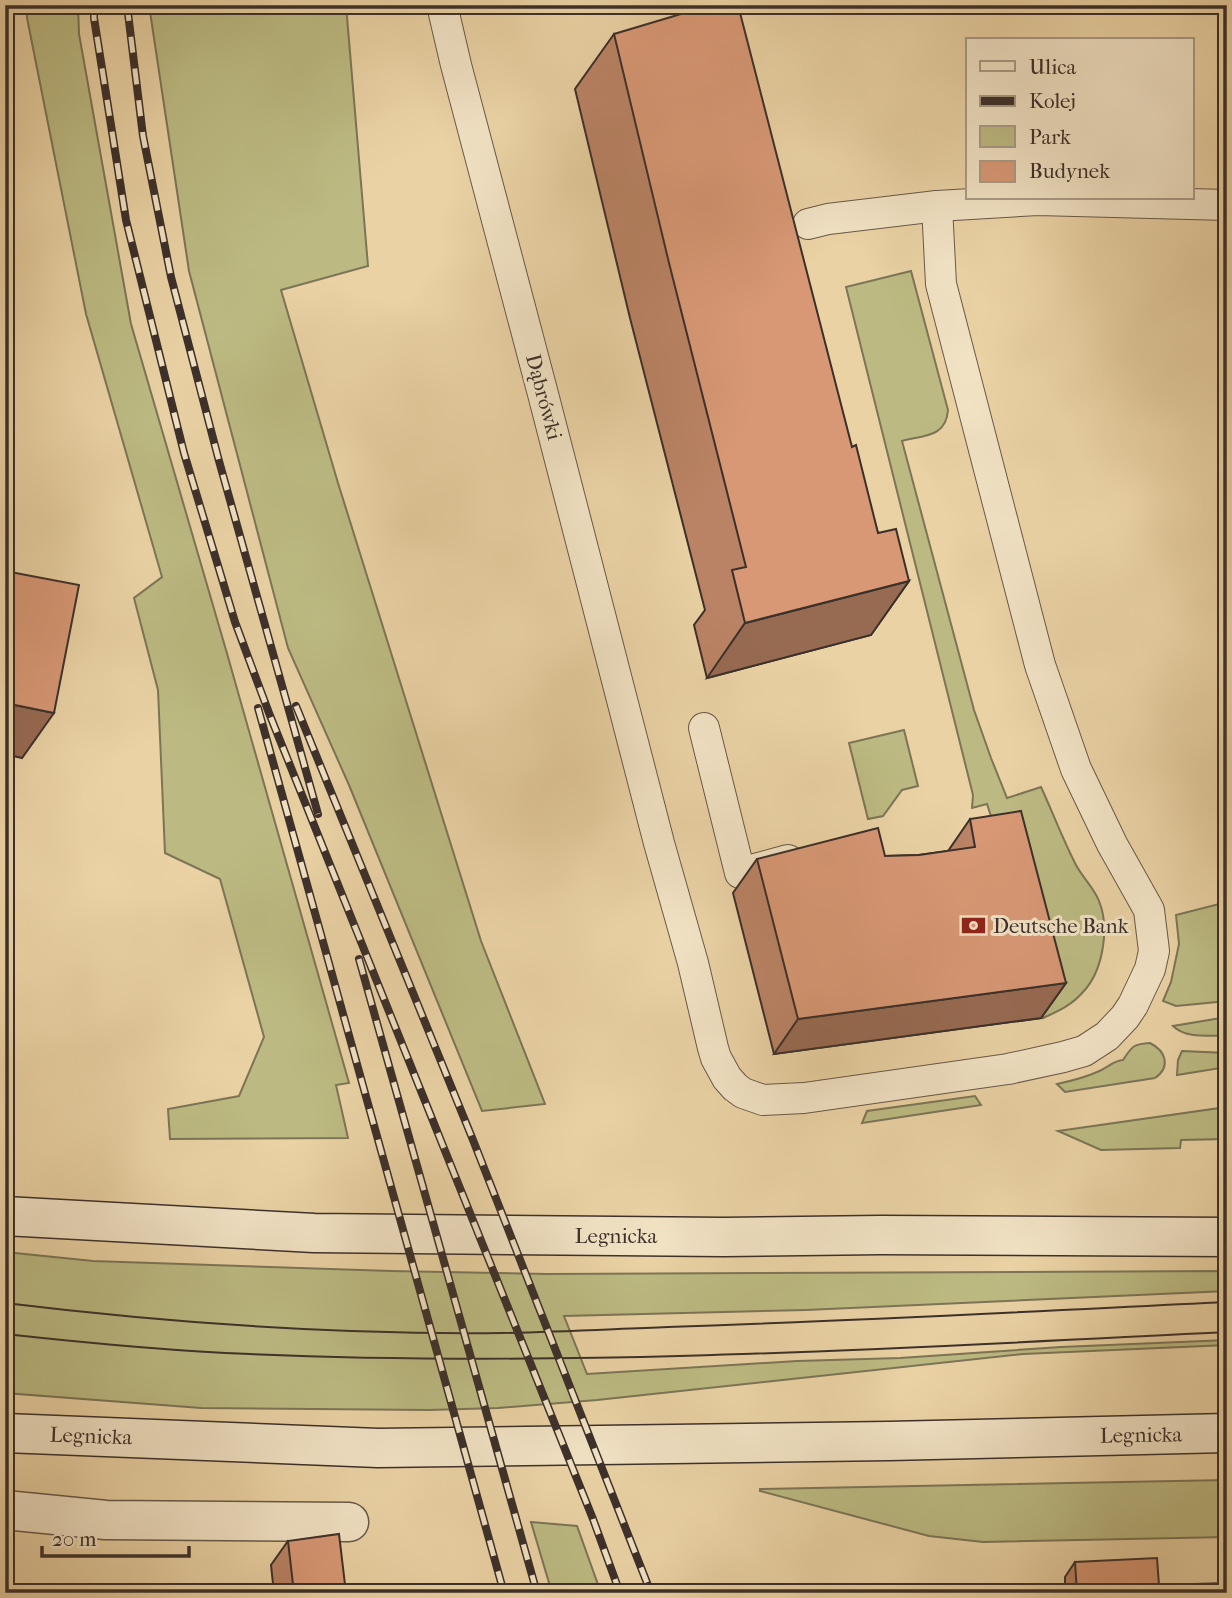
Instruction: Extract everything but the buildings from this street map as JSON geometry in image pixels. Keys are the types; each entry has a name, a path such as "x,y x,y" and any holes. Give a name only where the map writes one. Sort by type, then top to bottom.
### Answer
{"main road":[{"name":"Legnicka","path":"5,1216 313,1233 724,1237 1227,1237"},
{"name":"Legnicka","path":"5,1433 378,1448 1227,1433"},
{"path":"5,1510 106,1520 349,1522"}],"lane":[{"name":"Dąbrówki","path":"442,5 716,1058 735,1087 763,1100 804,1098 1008,1069 1084,1051 1117,1027 1133,1005 1150,969 1154,951 1149,910 1112,844 1076,769 1040,665 941,284 937,206"},
{"path":"808,224 828,219 937,206 1038,200 1227,205"},
{"path":"704,728 740,873 800,857"}],"green space":[{"path":"27,5 78,5 79,34 131,324 349,1083 336,1085 348,1138 170,1139 168,1109 239,1096 264,1037 220,879 165,853 158,690 134,598 162,577 86,314 27,18"},
{"path":"149,5 346,5 368,266 281,290 338,483 481,941 545,1104 482,1111 349,785 288,648 189,271"},
{"path":"911,271 948,410 943,426 938,431 902,441 974,710 1007,798 1041,787 1071,856 1097,896 1102,912 1103,949 1090,983 1074,1001 1043,1018 1001,847 987,804 972,808 973,795 846,287"},
{"path":"904,730 918,786 902,790 883,816 868,819 849,743"},
{"path":"1227,902 1227,1001 1176,1006 1163,1001 1171,982 1179,944 1176,915"},
{"path":"1227,1017 1227,1036 1191,1035 1173,1026"},
{"path":"1150,1043 1160,1050 1165,1064 1155,1078 1065,1092 1057,1084 1100,1071 1116,1061 1123,1060 1136,1045"},
{"path":"1182,1051 1227,1053 1227,1067 1177,1075"},
{"path":"975,1096 981,1105 862,1123 867,1111"},
{"path":"1227,1107 1227,1139 1181,1140 1180,1148 1101,1150 1058,1131"},
{"path":"5,1252 93,1261 547,1274 1227,1271 1227,1291 806,1310 564,1316 587,1374 1061,1347 1227,1340 1227,1345 1023,1354 597,1400 498,1408 201,1408 5,1393"},
{"path":"1227,1480 1227,1537 983,1542 929,1536 760,1491 760,1489"},
{"path":"531,1522 577,1526 601,1593 552,1593"}],"tram line":[{"path":"5,1303 129,1316 315,1330 502,1333 1227,1302"},
{"path":"5,1334 219,1353 494,1359 739,1354 1227,1332"}],"railway":[{"path":"94,5 126,220 184,453 235,622 269,713 593,1519 620,1593"},
{"path":"127,5 143,136 171,277 219,461 318,814"},
{"path":"296,706 473,1140 651,1593"},
{"path":"258,708 504,1593"},
{"path":"359,959 537,1593"}],"place":[{"name":"Deutsche Bank","path":"973,926"}]}
